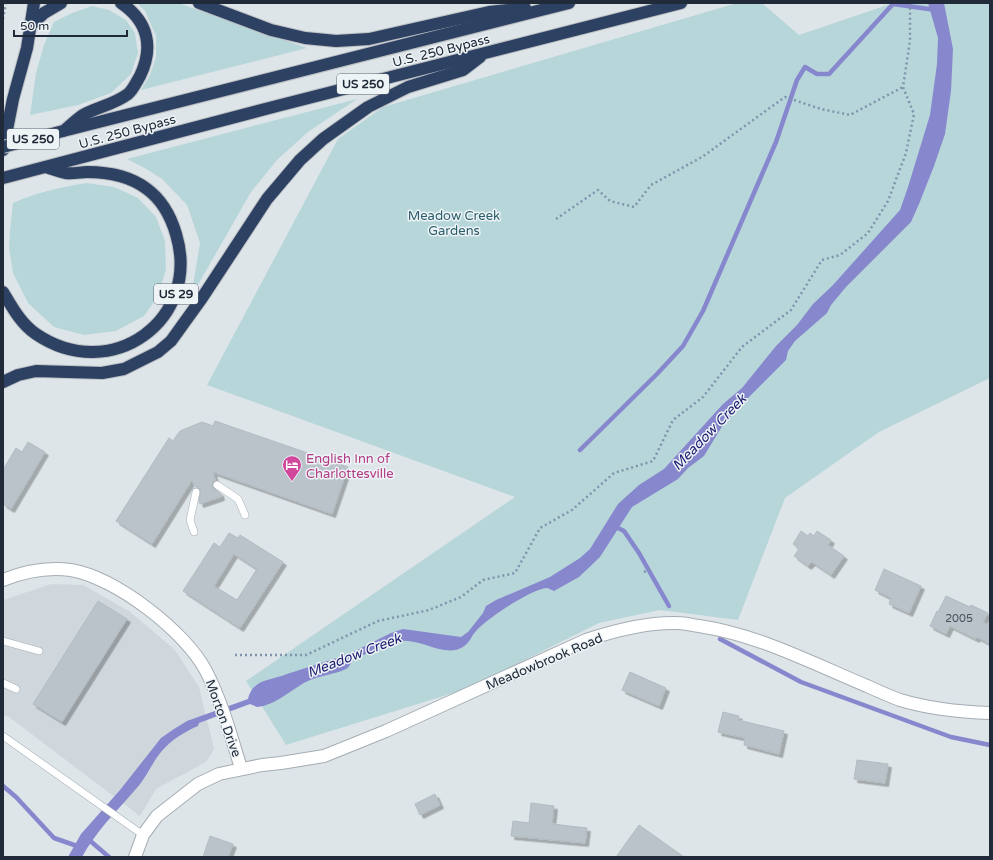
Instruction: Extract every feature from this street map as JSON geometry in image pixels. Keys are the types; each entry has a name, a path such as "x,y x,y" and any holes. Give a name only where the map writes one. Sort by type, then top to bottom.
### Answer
{"highway":[{"path":"3,150 13,100 27,48 34,3"},
{"path":"31,25 44,13 61,3"},
{"path":"63,131 83,115 107,106 129,93 138,80 144,67 147,44 146,33 140,21 131,10 121,3"},
{"path":"199,3 271,30 305,38 336,41 369,39 489,12 563,3"},
{"name":"U.S. 250 Bypass","path":"63,131 569,3"},
{"name":"U.S. 250 Bypass","path":"3,178 277,106 681,3"},
{"path":"3,382 18,375 36,371 102,373 124,369 158,352 171,341 202,298 267,199 306,154 323,139 368,107 408,87 462,70 484,54"},
{"name":"US 250","path":"3,147 63,131"},
{"name":"US 29","path":"3,292 12,308 36,334 53,343 65,347 95,352 124,347 139,340 154,328 166,313 175,297 181,278 180,244 174,225 165,208 158,199 147,189 118,175 92,172 66,173 46,167"}],"street":[{"name":"Morton Drive","path":"3,580 31,571 56,569 72,571 108,584 128,594 159,617 178,633 206,670 218,697 241,768"},
{"name":"Meadowbrook Road","path":"135,857 143,835 157,816 198,784 219,774 241,768 324,756 386,731 586,640 620,629 649,624 678,623 721,630 750,637 784,650 899,700 957,712 990,713"}],"lane":[{"path":"217,485 238,499 245,515"},
{"path":"194,532 190,520 196,492"},
{"path":"3,641 39,651"},
{"path":"3,683 16,689"},
{"path":"3,736 143,835"}],"path":[{"path":"3,19 6,3"},
{"path":"235,655 306,655 378,621 429,610 462,597 483,580 515,573 540,528 572,510 614,473 653,461 673,420 704,397 742,347 791,310 822,260 840,256 868,233 888,201 906,153 914,114 903,87 910,41 910,3"},
{"path":"556,219 598,190 610,201 634,207 650,186 702,157 785,97 821,109 850,115 903,87"},
{"path":"644,572 653,568"}],"shaded area":[{"path":"51,584 83,585 129,611 175,650 199,687 214,749 206,762 156,789 140,816 9,717 3,715 3,600"}],"green space":[{"path":"137,3 178,3 307,48 141,90 150,75 156,57 156,36 145,11"},
{"name":"Meadow Creek Gardens","path":"737,3 762,3 799,35 893,3 990,3 990,378 879,432 785,498 738,620 660,610 599,623 466,689 286,745 246,681 515,497 207,385 338,139 383,107"},
{"path":"92,6 109,10 126,20 135,33 138,53 131,74 111,93 78,105 30,115 36,73 44,45 54,22 72,13"},
{"path":"357,99 308,132 277,160 251,192 191,297 200,243 187,205 162,179 127,159"},
{"path":"87,183 114,187 138,198 156,217 165,241 166,269 158,296 144,316 116,331 84,335 54,327 28,303 13,273 9,248 13,203 49,190"}],"water":[{"name":"Meadow Creek","path":"928,3 944,3 953,49 951,91 945,134 934,166 911,222 846,287 831,305 827,313 795,341 788,351 786,360 735,411 721,428 704,456 688,468 678,479 632,507 600,557 579,577 554,591 546,588 519,599 481,626 463,647 455,650 447,650 413,642 395,642 353,660 346,669 308,681 277,700 264,706 257,707 250,704 199,723 198,726 173,740 161,752 139,786 100,830 82,857 68,857 81,834 120,790 161,738 187,721 248,699 250,692 254,687 263,681 349,654 391,633 403,629 461,637 468,632 483,613 486,606 496,600 550,577 580,558 590,549 618,504 639,485 664,469 723,404 742,388 776,346 797,325 813,304 833,285 900,210 930,115 937,64 938,38"}],"building":[{"name":"English Inn of Charlottesville","path":"215,421 348,467 332,514 213,472 215,480 212,487 220,493 221,497 200,504 199,501 201,490 195,487 192,480 152,544 116,521 169,438 173,441 180,431 202,422 213,426"},
{"path":"28,442 45,452 11,509 3,504 3,470 16,448 22,452"},
{"path":"801,531 808,536 810,533 814,536 817,531 831,540 828,545 844,556 831,575 812,562 808,566 794,556 799,549 793,544"},
{"path":"229,533 238,538 240,535 283,562 240,628 183,591 214,543 220,547","holes":["234,554 257,569 237,600 214,586"]},
{"path":"884,569 921,586 909,613 889,604 891,598 875,590"},
{"path":"946,596 988,613 983,622 990,626 990,644 950,626 946,634 930,626"},
{"path":"98,601 127,619 62,722 33,704"},
{"path":"630,672 666,688 659,706 622,690"},
{"path":"723,712 739,716 738,720 784,731 779,754 744,745 745,738 718,732"},
{"path":"857,760 888,764 885,783 854,779"},
{"path":"435,794 440,805 420,815 415,804"},
{"path":"531,803 554,806 552,824 587,828 585,843 511,836 513,821 529,823"},
{"path":"639,825 684,857 616,857"},
{"path":"210,836 233,844 228,857 203,857"}],"waterway":[{"path":"580,450 657,374 683,346 703,311 776,142 797,80 805,67 817,74 829,74 893,4 936,10"},
{"path":"614,526 624,531 639,553 669,606"},
{"path":"720,639 801,682 951,737 990,745"},
{"path":"3,786 16,797 54,838 80,847"},
{"path":"88,839 109,857"}],"place":[{"name":"English Inn of Charlottesville","path":"292,482"}]}
